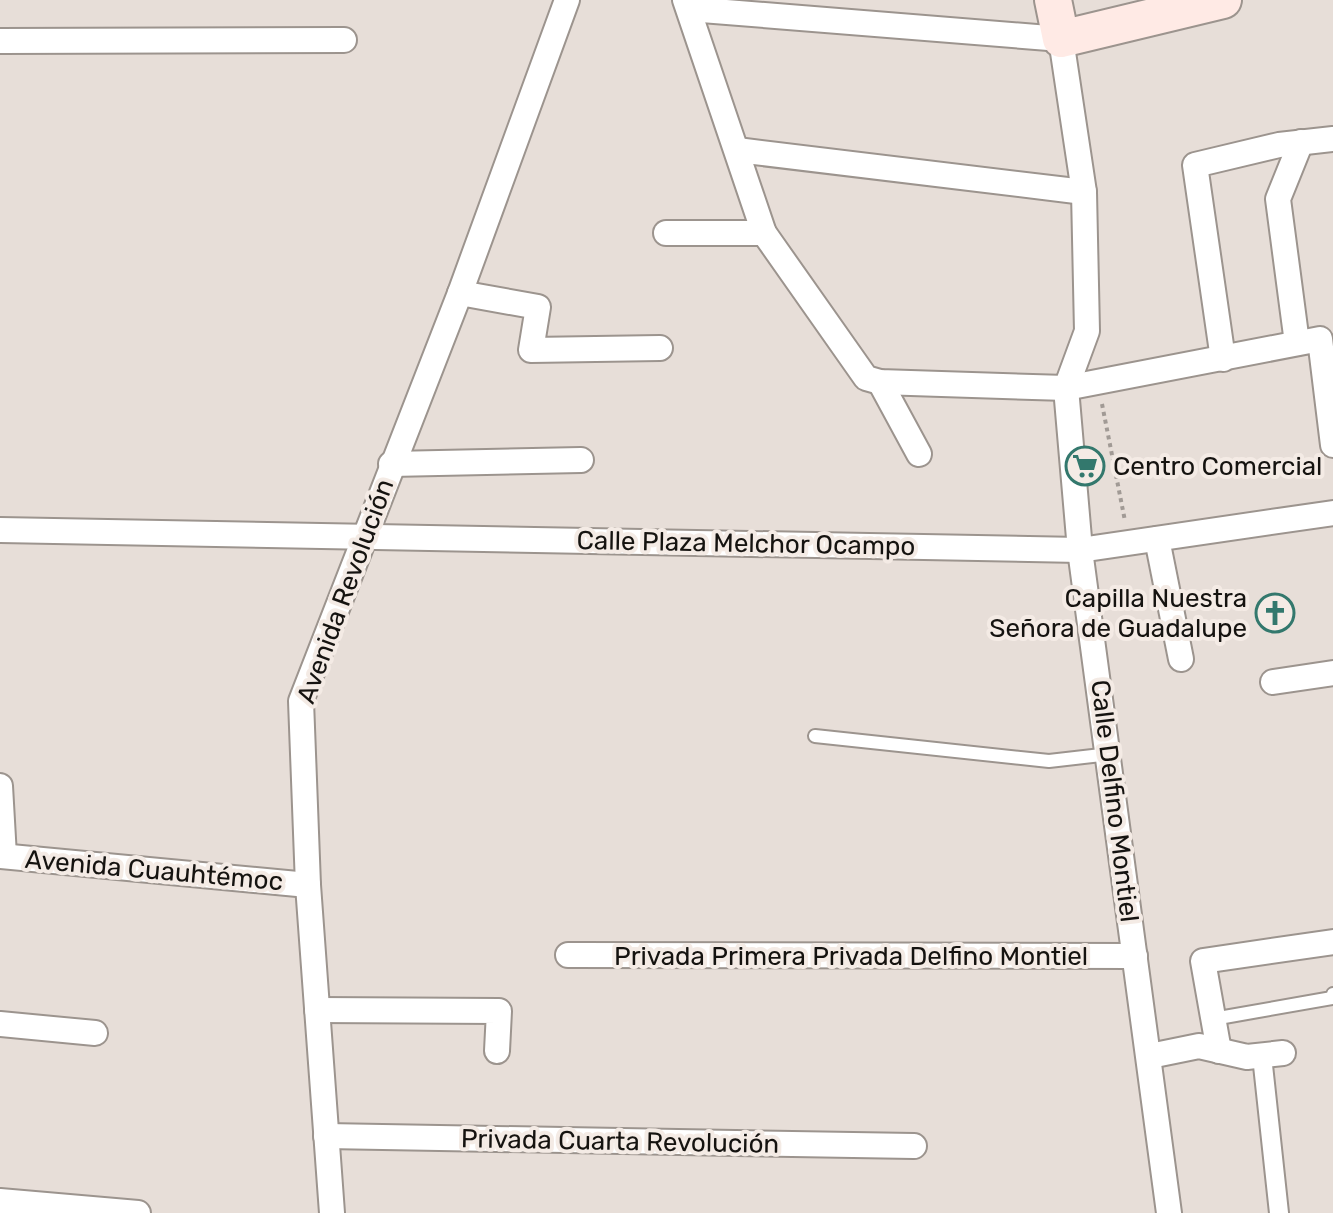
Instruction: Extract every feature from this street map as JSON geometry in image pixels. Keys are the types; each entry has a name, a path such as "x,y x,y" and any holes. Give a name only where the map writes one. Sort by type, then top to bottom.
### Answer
{"main road":[{"name":"Calle Delfino Montiel","path":"1053,0 1061,39"},
{"path":"1061,39 1223,0"}],"street":[{"name":"Avenida Revolución","path":"332,1213 308,885 301,701 460,293 567,0"},
{"path":"1061,39 687,4 764,233 866,378 880,382 1066,388 1308,341"},
{"name":"Calle Delfino Montiel","path":"1061,39 1084,192 1087,331 1066,388 1080,550 1110,754 1169,1213"},
{"path":"0,41 344,40"},
{"path":"1223,359 1195,165 1301,142 1333,139"},
{"path":"1301,142 1278,199 1333,445"},
{"path":"737,150 1084,192"},
{"path":"666,233 764,233"},
{"path":"460,293 538,307 531,350 660,348"},
{"path":"880,382 919,454"},
{"path":"391,464 581,460"},
{"name":"Calle Plaza Melchor Ocampo","path":"0,530 1080,550 1333,513"},
{"path":"1157,539 1181,659"},
{"path":"1273,682 1333,673"},
{"path":"0,786 2,856"},
{"name":"Avenida Cuauhtémoc","path":"2,856 308,885"},
{"path":"1219,1051 1203,961 1333,942"},
{"name":"Privada Primera Privada Delfino Montiel","path":"568,955 1135,956"},
{"path":"317,1010 499,1011 497,1051"},
{"path":"0,1024 95,1033"},
{"path":"1150,1056 1199,1046 1219,1051 1273,1055 1279,1213"},
{"name":"Privada Cuarta Revolución","path":"326,1136 914,1146"},
{"path":"0,1201 138,1213"}],"lane":[{"path":"815,736 1049,761 1110,754"},
{"path":"1213,1019 1332,998 1333,994"}],"path":[{"path":"1098,382 1129,543"}],"place":[{"name":"Centro Comercial","path":"1085,466"},
{"name":"Capilla Nuestra Señora de Guadalupe","path":"1275,613"}]}
